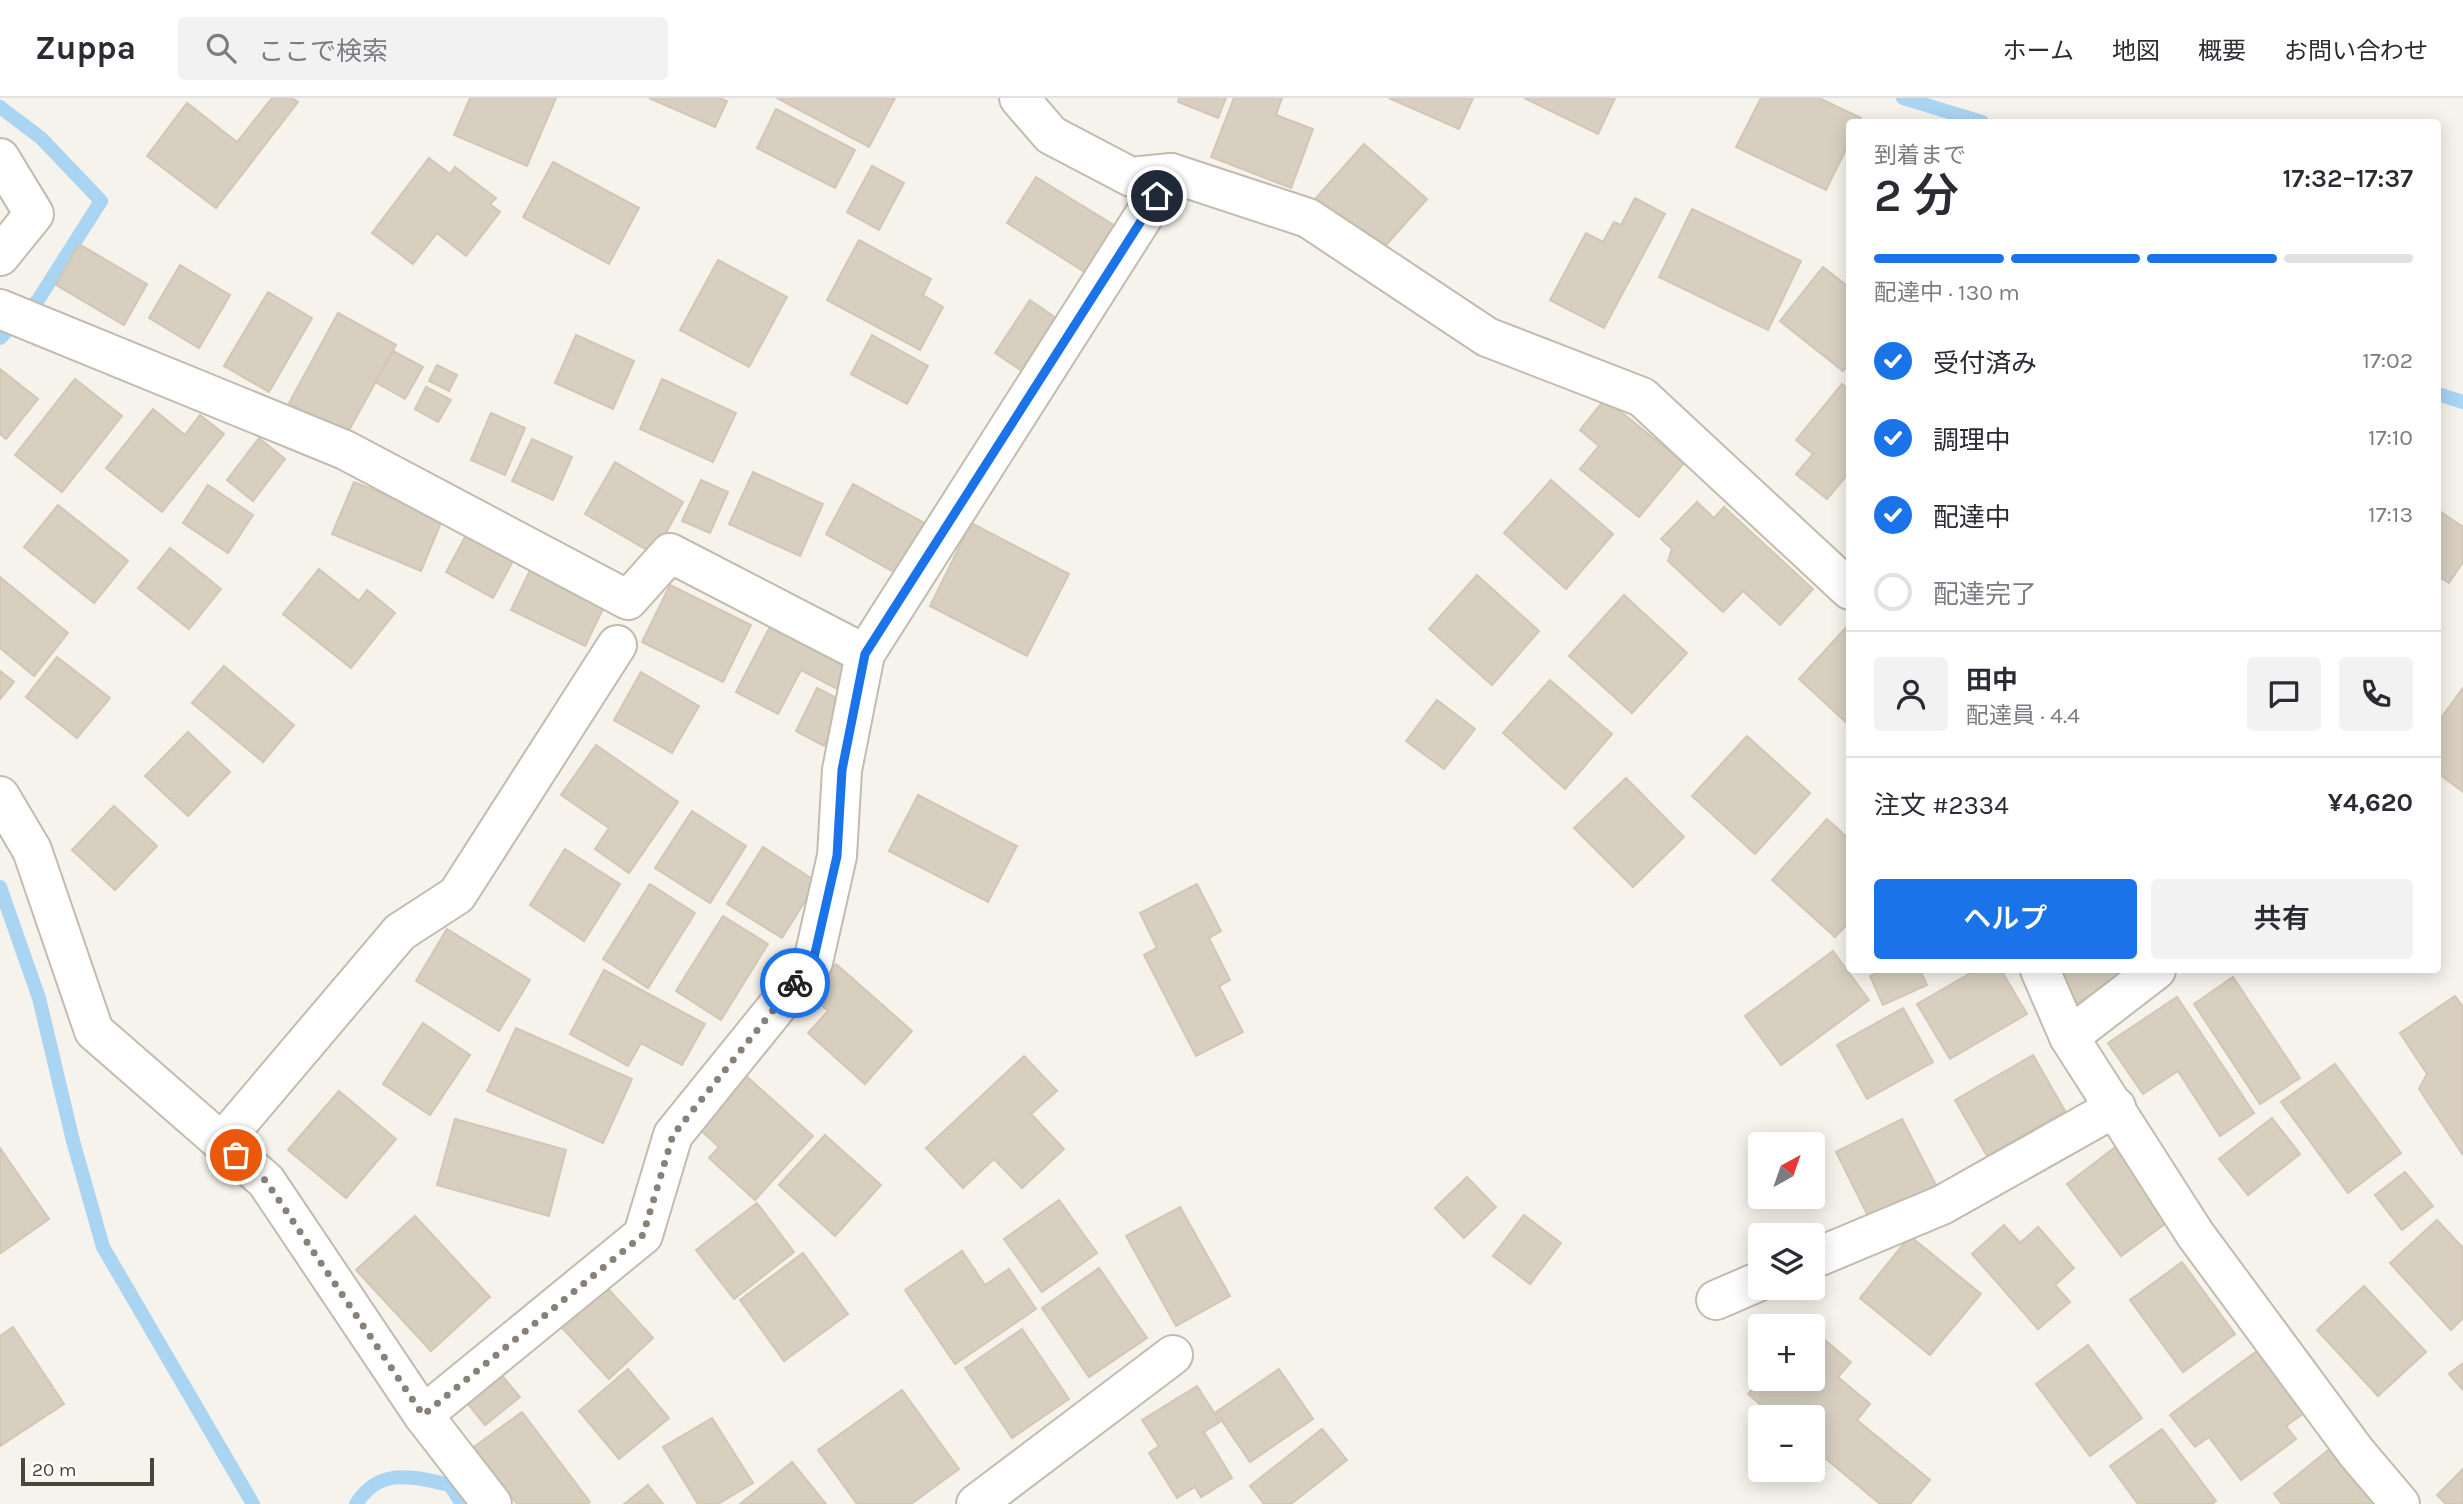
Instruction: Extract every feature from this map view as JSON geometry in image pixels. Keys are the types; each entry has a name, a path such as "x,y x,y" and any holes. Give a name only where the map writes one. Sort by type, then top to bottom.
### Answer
{"street":[{"path":"1019,98 1051,135 1131,177 1171,173 1308,218 1487,337 1642,397 1846,586"},
{"path":"0,158 34,214 0,256"},
{"path":"423,1415 643,1235 673,1135 813,962 837,856 842,770 865,654 1171,173"},
{"path":"0,309 345,450 628,600 670,553 865,654"},
{"path":"222,1142 400,932 457,895 617,645"},
{"path":"0,796 32,850 94,1031 266,1181 423,1415 492,1504"},
{"path":"2041,973 2070,1037 2195,1234 2356,1452 2400,1504"},
{"path":"2070,1037 2152,973"},
{"path":"1825,1254 1942,1205 2116,1107"},
{"path":"1716,1300 1748,1287"},
{"path":"976,1504 1174,1355"}],"building":[{"path":"272,98 292,98 298,102 216,208 147,156 187,103 237,142"},
{"path":"470,98 556,98 527,166 454,135"},
{"path":"649,98 719,98 727,101 715,127"},
{"path":"777,98 895,98 869,147"},
{"path":"1179,98 1226,98 1218,118 1178,102"},
{"path":"1234,98 1282,98 1276,115 1313,129 1291,188 1211,157"},
{"path":"1389,98 1473,98 1459,129"},
{"path":"1524,98 1615,98 1598,134"},
{"path":"1761,98 1819,98 1861,118 1846,119 1846,149 1826,190 1736,147"},
{"path":"776,109 855,150 835,188 757,148"},
{"path":"1364,144 1427,199 1379,253 1316,198"},
{"path":"429,158 450,174 455,167 496,198 490,204 500,212 466,256 437,233 413,264 372,233"},
{"path":"553,162 639,208 609,264 523,217"},
{"path":"872,166 904,183 879,230 847,212"},
{"path":"1036,177 1117,227 1088,274 1007,223"},
{"path":"1635,198 1665,214 1604,328 1550,300 1586,233 1603,242 1614,222 1621,225"},
{"path":"1692,209 1801,261 1768,330 1659,277"},
{"path":"859,240 931,279 923,295 943,307 920,350 827,300"},
{"path":"79,244 147,284 124,325 56,285"},
{"path":"718,260 787,297 749,367 680,330"},
{"path":"180,265 230,295 199,348 149,318"},
{"path":"1823,267 1846,285 1846,368 1843,371 1780,321"},
{"path":"268,292 312,318 269,392 224,366"},
{"path":"1030,300 1066,325 1031,377 995,353"},
{"path":"338,313 396,345 347,434 289,403"},
{"path":"576,335 634,361 613,409 555,383"},
{"path":"872,335 928,366 907,404 851,374"},
{"path":"393,351 423,367 405,399 375,382"},
{"path":"437,365 457,375 449,391 429,381"},
{"path":"0,369 38,399 6,439 0,434"},
{"path":"75,379 122,416 62,492 15,455"},
{"path":"662,379 736,413 713,462 640,429"},
{"path":"1842,384 1846,388 1846,476 1827,499 1796,474 1813,454 1796,440"},
{"path":"426,387 451,400 438,422 415,409"},
{"path":"1605,399 1684,463 1639,517 1580,469 1599,446 1580,430"},
{"path":"153,409 185,435 200,415 224,434 162,512 106,468"},
{"path":"491,413 525,428 505,475 471,460"},
{"path":"259,438 285,459 253,501 227,480"},
{"path":"532,439 572,457 553,500 512,481"},
{"path":"615,462 683,502 654,554 585,514"},
{"path":"753,472 823,504 800,556 729,524"},
{"path":"701,480 728,492 710,533 682,521"},
{"path":"1551,480 1613,534 1566,589 1504,533"},
{"path":"354,482 443,518 421,571 332,534"},
{"path":"853,484 928,525 899,575 826,534"},
{"path":"208,485 253,515 228,553 183,523"},
{"path":"1697,502 1714,518 1724,507 1813,589 1780,625 1743,591 1723,612 1668,561 1672,549 1661,539"},
{"path":"58,505 128,561 94,603 24,547"},
{"path":"2441,512 2463,527 2463,562 2449,583 2441,578"},
{"path":"971,523 1069,574 1027,656 930,606"},
{"path":"471,526 518,552 493,598 446,572"},
{"path":"170,548 221,589 189,629 138,588"},
{"path":"533,564 607,601 585,646 511,610"},
{"path":"319,569 359,601 367,590 395,613 351,668 283,614"},
{"path":"1477,575 1539,631 1492,685 1429,629"},
{"path":"0,577 68,633 34,676 0,648"},
{"path":"670,585 751,625 723,682 642,642"},
{"path":"1624,595 1687,653 1632,713 1569,656"},
{"path":"776,615 858,659 841,691 801,670 778,714 736,692"},
{"path":"1846,627 1846,722 1799,679"},
{"path":"57,657 110,698 77,738 26,697"},
{"path":"224,666 294,725 263,762 192,703"},
{"path":"0,671 14,682 0,699"},
{"path":"641,672 699,706 672,753 614,720"},
{"path":"1550,680 1612,734 1565,789 1503,733"},
{"path":"817,688 846,703 824,746 796,731"},
{"path":"2463,688 2463,792 2441,775 2441,718"},
{"path":"1437,700 1475,729 1444,769 1406,741"},
{"path":"188,732 230,772 188,816 145,776"},
{"path":"1747,736 1810,793 1755,854 1692,796"},
{"path":"596,745 678,802 629,873 595,849 609,828 561,795"},
{"path":"1626,778 1684,837 1633,887 1574,828"},
{"path":"918,795 1017,846 988,902 889,851"},
{"path":"114,806 157,846 115,890 72,850"},
{"path":"692,811 746,846 710,903 655,868"},
{"path":"1827,819 1846,836 1846,925 1835,937 1772,880"},
{"path":"763,847 817,882 782,938 727,904"},
{"path":"565,849 620,884 584,941 530,905"},
{"path":"650,884 695,913 648,988 603,959"},
{"path":"1197,884 1221,931 1209,938 1230,980 1219,986 1243,1032 1196,1056 1144,955 1157,948 1140,913"},
{"path":"723,916 768,944 721,1020 676,991"},
{"path":"447,929 530,980 499,1031 416,981"},
{"path":"1833,951 1846,969 1846,973 1849,973 1869,1000 1781,1065 1745,1016"},
{"path":"836,964 912,1031 865,1084 808,1033 828,1011 809,994"},
{"path":"604,970 705,1024 682,1065 641,1043 628,1066 570,1034"},
{"path":"1877,973 1921,973 1927,985 1883,1005 1870,976"},
{"path":"1971,973 2003,973 2027,1014 1950,1059 1917,1004"},
{"path":"2061,973 2133,973 2077,1003"},
{"path":"2233,977 2300,1078 2260,1104 2194,1004"},
{"path":"2455,996 2463,1007 2463,1155 2419,1089 2427,1074 2400,1033"},
{"path":"2177,997 2254,1113 2220,1136 2178,1071 2143,1094 2108,1043"},
{"path":"1903,1008 1933,1062 1867,1099 1837,1045"},
{"path":"423,1023 470,1055 430,1115 383,1084"},
{"path":"516,1028 632,1079 603,1143 487,1091"},
{"path":"2033,1055 2065,1111 1987,1156 1955,1100"},
{"path":"1024,1056 1057,1091 1031,1114 1064,1149 1022,1188 994,1159 963,1188 926,1148"},
{"path":"2335,1064 2401,1153 2348,1193 2281,1102"},
{"path":"744,1074 813,1136 755,1200 709,1158 719,1147 697,1127"},
{"path":"339,1091 396,1139 346,1198 288,1150"},
{"path":"2272,1118 2300,1154 2248,1195 2219,1159"},
{"path":"455,1119 566,1150 549,1216 437,1185"},
{"path":"1902,1119 1939,1191 1872,1224 1836,1152"},
{"path":"825,1135 881,1185 835,1236 779,1185"},
{"path":"2118,1145 2173,1218 2121,1256 2067,1184"},
{"path":"0,1148 49,1219 1,1253 0,1252"},
{"path":"2405,1172 2433,1206 2402,1230 2375,1195"},
{"path":"1467,1177 1496,1207 1464,1238 1435,1208"},
{"path":"1059,1200 1097,1253 1042,1292 1004,1239"},
{"path":"757,1203 794,1252 734,1299 696,1250"},
{"path":"1180,1207 1230,1296 1176,1326 1126,1236"},
{"path":"1524,1215 1561,1243 1530,1284 1493,1256"},
{"path":"415,1216 490,1297 431,1351 356,1270"},
{"path":"2437,1220 2463,1248 2463,1318 2451,1330 2390,1263"},
{"path":"2004,1225 2020,1243 2038,1227 2074,1268 2055,1285 2070,1302 2038,1329 1972,1254"},
{"path":"1910,1236 1981,1294 1930,1355 1860,1298"},
{"path":"962,1251 985,1285 1009,1269 1036,1309 955,1364 905,1290"},
{"path":"803,1253 848,1314 784,1361 740,1300"},
{"path":"2182,1262 2235,1334 2183,1372 2130,1300"},
{"path":"1099,1268 1147,1338 1089,1377 1042,1308"},
{"path":"600,1280 653,1338 609,1379 556,1321"},
{"path":"2364,1286 2426,1352 2378,1396 2317,1330"},
{"path":"13,1327 64,1404 0,1446 0,1336"},
{"path":"1022,1329 1069,1399 1012,1438 965,1368"},
{"path":"1825,1340 1851,1362 1838,1377 1870,1404 1857,1420 1930,1480 1910,1504 1880,1504 1825,1458 1825,1405 1761,1405 1748,1394 1751,1391 1825,1391"},
{"path":"2088,1345 2142,1418 2090,1456 2036,1384"},
{"path":"2257,1351 2304,1413 2286,1426 2296,1439 2241,1480 2209,1437 2195,1447 2170,1415"},
{"path":"2463,1363 2463,1390 2449,1374"},
{"path":"494,1366 520,1397 485,1425 460,1394"},
{"path":"628,1369 669,1418 619,1459 579,1411"},
{"path":"1279,1369 1313,1419 1250,1462 1216,1412"},
{"path":"1197,1386 1220,1422 1204,1432 1232,1478 1201,1497 1195,1487 1177,1498 1149,1453 1159,1446 1142,1420"},
{"path":"902,1390 959,1469 911,1504 857,1504 818,1450"},
{"path":"522,1412 590,1502 517,1504 474,1447"},
{"path":"712,1418 753,1483 718,1504 698,1504 663,1447"},
{"path":"1322,1429 1347,1460 1291,1504 1264,1504 1250,1486"},
{"path":"2162,1429 2216,1501 2212,1504 2138,1504 2110,1466"},
{"path":"2332,1447 2378,1504 2282,1504 2274,1494"},
{"path":"792,1462 826,1504 740,1504"},
{"path":"2463,1469 2463,1504 2446,1504 2437,1495"},
{"path":"648,1485 663,1504 624,1504"}],"waterway":[{"path":"1903,98 1972,119"},
{"path":"0,107 41,138 101,201 38,300 0,338"},
{"path":"2441,395 2463,402"},
{"path":"0,887 39,998 73,1141 103,1247 253,1504"},
{"path":"356,1504 365,1492 376,1484 398,1477 450,1485 462,1504"}],"way so far":[{"path":"236,1155 266,1181 423,1415 643,1235 673,1135 795,983"}],"route":[{"path":"795,983 813,962 837,856 842,770 865,654 1157,196"}]}
